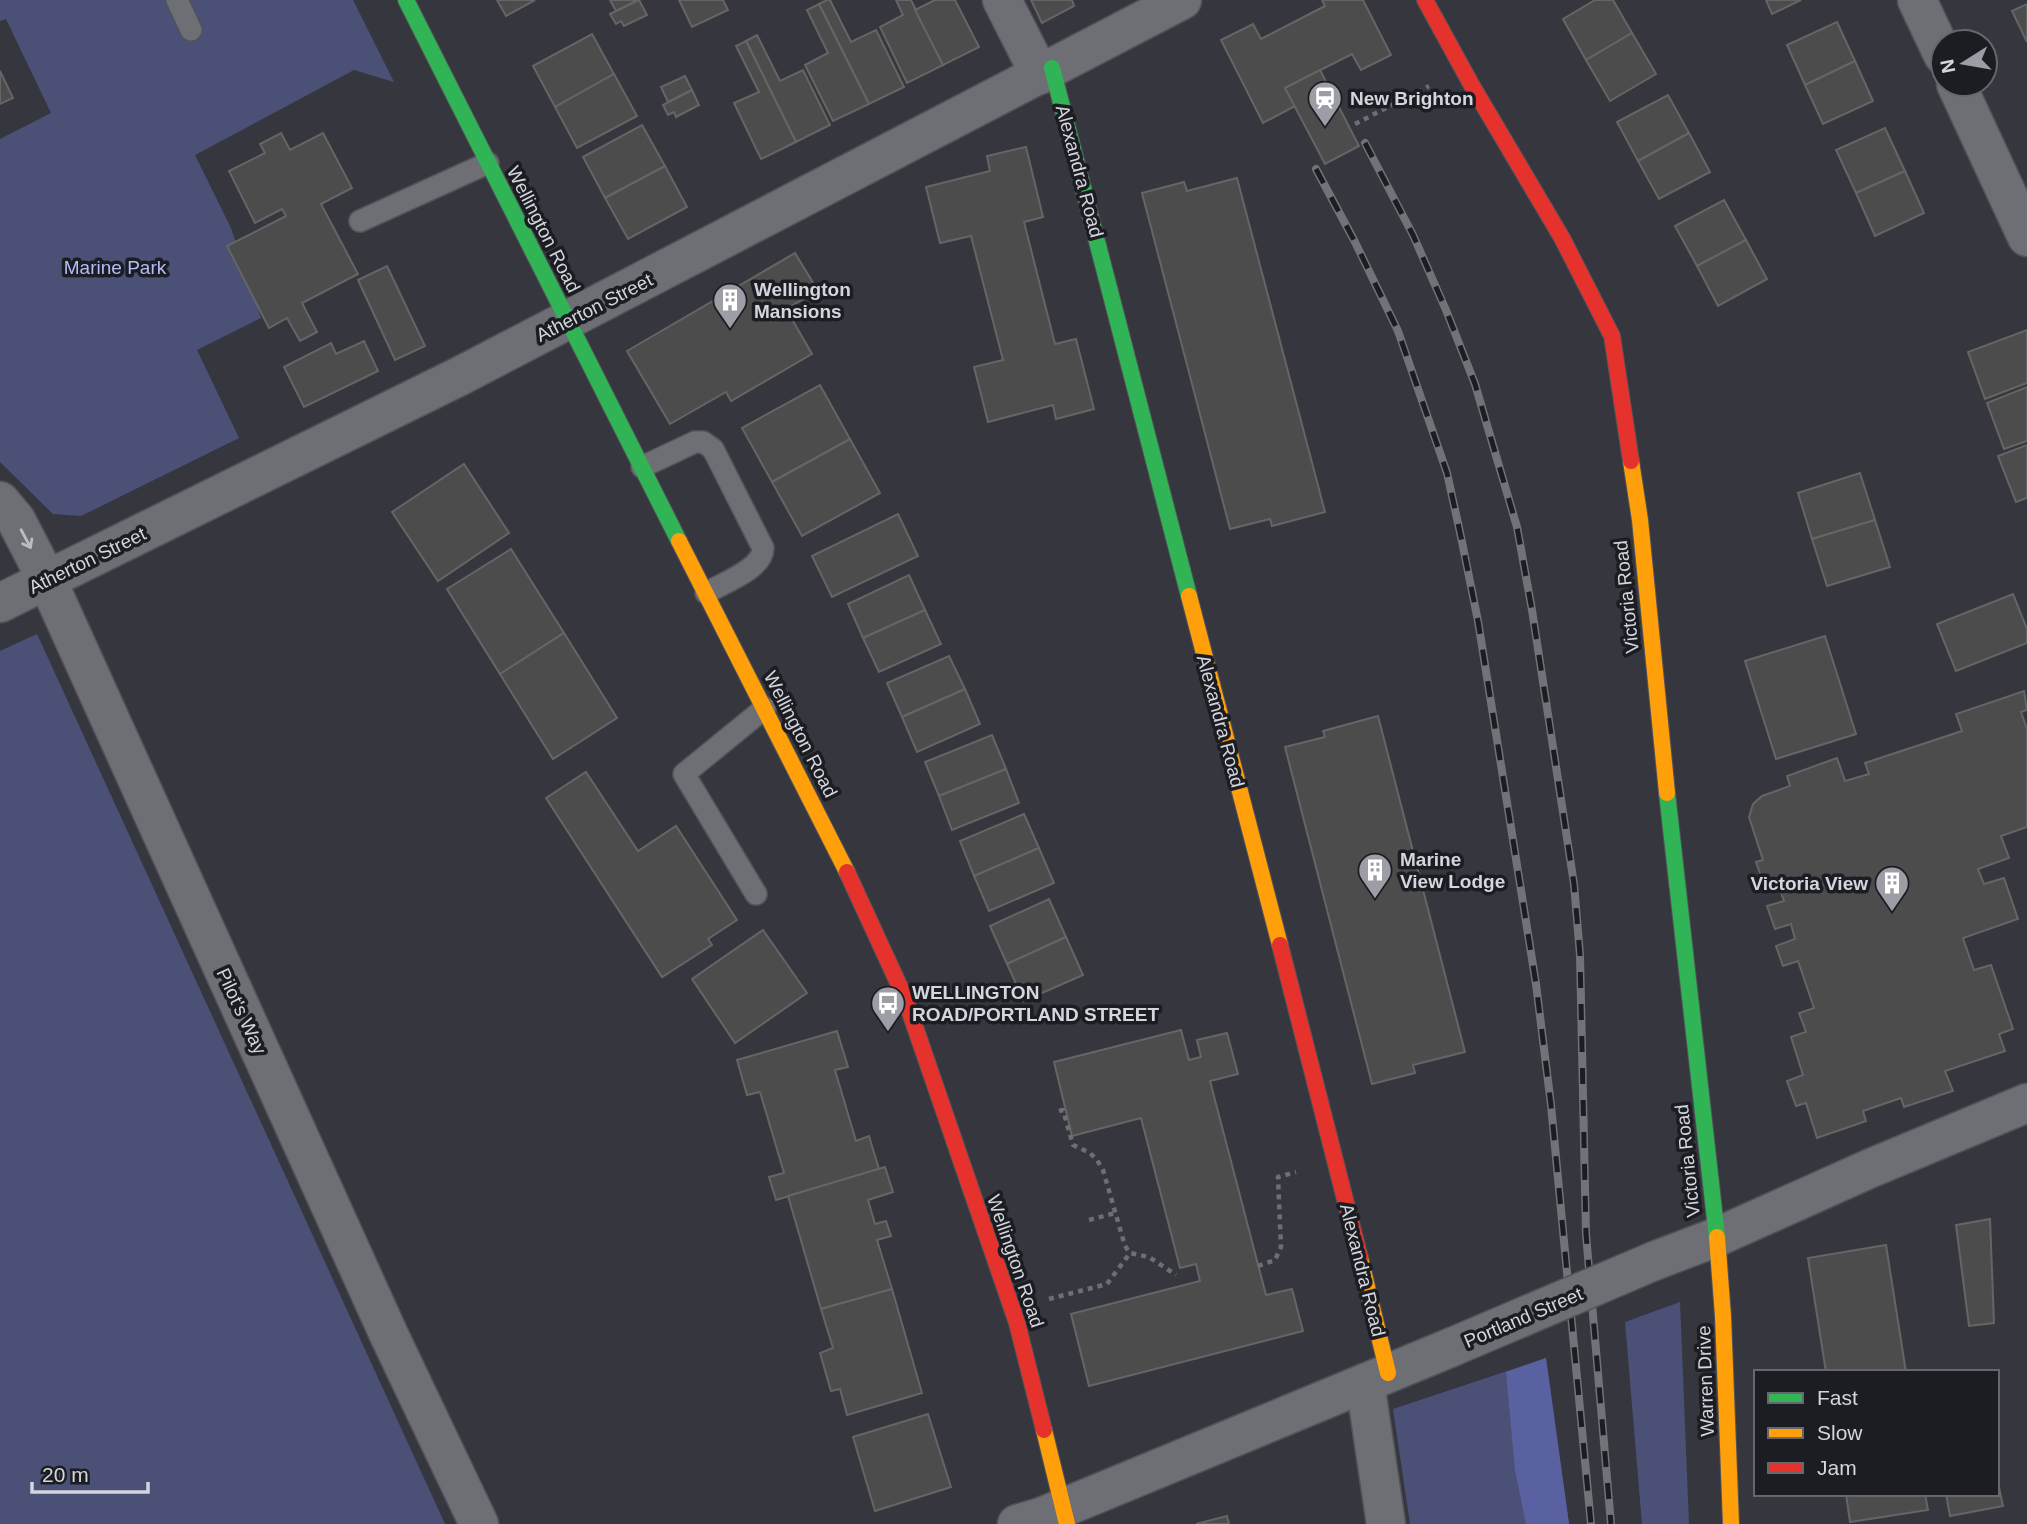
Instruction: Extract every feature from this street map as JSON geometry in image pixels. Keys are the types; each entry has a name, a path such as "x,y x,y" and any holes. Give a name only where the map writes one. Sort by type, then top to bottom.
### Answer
{"street":[{"name":"Wellington Road","path":"406,0 836,849 905,998 1017,1323 1047,1518"},
{"path":"1002,0 1046,71"},
{"name":"Atherton Street","path":"0,603 460,376 1182,0"},
{"name":"Victoria Road","path":"1425,0 1562,238 1612,336 1640,520 1672,842 1717,1237"},
{"path":"1917,0 1930,28"},
{"name":"Alexandra Road","path":"1046,71 1341,1181 1376,1378 1387,1524"},
{"path":"1963,98 2025,225"},
{"name":"Pilot's Way","path":"0,501 16,520 47,580 383,1322 479,1524"},
{"name":"Portland Street","path":"1047,1518 1654,1261 1717,1237 2027,1102"},
{"name":"Warren Drive","path":"1717,1237 1723,1316 1731,1524"}],"lane":[{"path":"177,0 191,30"},
{"path":"360,220 488,163"},
{"path":"642,467 695,442 703,442 713,449 763,548 763,555 755,566 706,593"},
{"path":"756,894 684,774 765,708"}],"path":[{"path":"1355,124 1433,84"},
{"path":"1059,1111 1063,1110 1073,1145 1090,1153 1103,1170 1125,1246 1130,1253 1149,1257 1176,1275"},
{"path":"1258,1266 1275,1260 1281,1247 1278,1177 1296,1172"},
{"path":"1089,1220 1115,1213"},
{"path":"1044,1301 1107,1284 1130,1253"}],"green space":[{"name":"Marine Park","path":"0,0 353,0 394,82 354,70 195,155 231,228 261,318 197,350 239,438 81,516 53,514 0,462 0,139 51,113 6,19 0,21"},
{"path":"37,634 445,1524 0,1524 0,651"},
{"path":"1680,1302 1689,1524 1642,1524 1625,1322"},
{"path":"1546,1358 1569,1524 1410,1524 1393,1409"}],"shaded area":[{"path":"1546,1358 1569,1524 1526,1524 1515,1470 1506,1372"}],"building":[{"path":"497,0 535,0 506,16"},
{"path":"610,0 638,0 616,11"},
{"path":"639,0 647,15 624,26 621,21 616,24 610,14"},
{"path":"679,0 723,0 728,10 692,27"},
{"path":"830,0 851,42 876,30 904,87 869,104 819,4"},
{"path":"896,0 911,0 943,65 907,83 880,27 903,15"},
{"path":"935,0 955,0 979,47 943,65 915,10"},
{"path":"1031,0 1072,0 1074,6 1042,23"},
{"path":"1322,0 1363,0 1391,55 1361,70 1352,54 1285,88 1295,106 1263,123 1221,40 1253,24 1261,39 1325,6"},
{"path":"1595,0 1613,0 1632,33 1586,60 1563,19"},
{"path":"1766,0 1801,0 1772,14"},
{"path":"819,4 869,104 833,121 805,65 828,53 807,10"},
{"path":"2027,4 2027,42 2012,11"},
{"path":"1837,22 1855,61 1805,85 1787,45"},
{"path":"1632,33 1656,74 1610,101 1586,60"},
{"path":"592,34 614,74 555,107 533,66"},
{"path":"757,35 780,81 803,70 830,125 796,142 746,41"},
{"path":"746,41 796,142 761,159 734,103 759,92 736,46"},
{"path":"1855,61 1873,101 1823,124 1805,85"},
{"path":"1320,70 1359,146 1325,164 1285,88"},
{"path":"0,71 13,98 0,104"},
{"path":"614,74 637,116 577,148 555,107"},
{"path":"685,76 692,90 668,102 661,87"},
{"path":"692,90 699,105 676,117 674,112 668,115 663,105"},
{"path":"1668,95 1689,133 1638,161 1617,122"},
{"path":"642,125 665,166 605,198 583,157"},
{"path":"1885,128 1905,171 1856,193 1836,150"},
{"path":"281,133 290,150 323,133 352,188 321,204 358,274 302,303 317,332 300,341 287,318 269,328 227,246 286,216 282,209 255,223 229,171 265,153 260,144"},
{"path":"1689,133 1710,172 1659,199 1638,161"},
{"path":"1026,147 1043,217 1024,222 1055,344 1076,339 1094,409 1056,419 1053,405 988,422 974,367 1003,360 971,236 940,243 926,187 990,171 987,156"},
{"path":"665,166 687,207 628,239 605,198"},
{"path":"1905,171 1924,213 1875,236 1856,193"},
{"path":"1237,178 1325,512 1272,526 1270,519 1230,529 1142,193 1184,182 1187,191"},
{"path":"1724,200 1746,240 1697,266 1675,226"},
{"path":"1746,240 1767,279 1718,306 1697,266"},
{"name":"Wellington Mansions","path":"795,253 818,291 786,309 812,354 731,401 726,392 670,424 627,351"},
{"path":"387,266 425,346 395,360 358,280"},
{"path":"2027,330 2027,383 1985,399 1968,352"},
{"path":"364,341 378,371 304,407 284,367 331,343 336,354"},
{"path":"820,385 850,439 772,482 742,428"},
{"path":"2027,387 2027,441 2004,449 1987,403"},
{"path":"850,439 880,493 802,536 772,482"},
{"path":"2027,445 2027,498 2016,502 1998,456"},
{"path":"464,464 509,533 438,581 392,512"},
{"path":"1860,473 1875,520 1812,539 1798,493"},
{"path":"898,514 918,556 832,597 812,556"},
{"path":"1875,520 1890,567 1827,586 1812,539"},
{"path":"511,549 564,633 500,674 447,589"},
{"path":"909,575 925,610 863,638 848,604"},
{"path":"2013,594 2027,629 2027,643 1956,671 1937,624"},
{"path":"925,610 941,644 879,672 863,638"},
{"path":"564,633 617,718 553,759 500,674"},
{"path":"1825,636 1856,734 1776,759 1745,661"},
{"path":"949,656 965,689 902,717 887,683"},
{"path":"965,689 980,724 917,752 902,717"},
{"name":"Victoria View","path":"2024,691 2027,710 2021,712 2027,729 2027,827 2001,836 2009,858 1978,869 1984,884 2004,878 2018,919 1963,938 1974,970 1991,965 2013,1029 1999,1034 2005,1051 1945,1071 1953,1091 1904,1107 1901,1098 1863,1111 1866,1121 1817,1138 1806,1103 1796,1106 1787,1081 1803,1075 1791,1037 1806,1032 1799,1013 1814,1008 1798,961 1783,966 1776,946 1795,939 1791,924 1775,929 1767,906 1784,901 1776,878 1763,882 1756,862 1763,860 1749,817 1753,804 1762,796 1790,786 1787,776 1837,758 1845,781 1869,774 1865,763 1962,731 1956,714"},
{"name":"Marine View Lodge","path":"1378,716 1465,1052 1413,1065 1415,1073 1372,1084 1285,747 1325,737 1323,731"},
{"path":"992,735 1006,769 939,796 925,762"},
{"path":"1006,769 1019,803 952,830 939,796"},
{"path":"586,772 638,851 676,826 737,920 708,939 712,945 662,977 546,798"},
{"path":"1024,814 1039,848 974,876 960,841"},
{"path":"1039,848 1054,883 989,911 974,876"},
{"path":"1049,899 1066,937 1007,964 990,926"},
{"path":"763,930 807,993 735,1043 692,979"},
{"path":"1066,937 1083,975 1024,1001 1007,964"},
{"path":"1181,1030 1189,1060 1201,1057 1197,1040 1227,1033 1238,1074 1210,1081 1266,1295 1292,1289 1303,1331 1089,1386 1071,1314 1200,1281 1196,1264 1180,1268 1141,1118 1072,1136 1054,1062"},
{"path":"837,1031 848,1067 835,1070 856,1141 869,1136 879,1169 776,1200 769,1177 784,1173 760,1092 747,1095 737,1060"},
{"path":"885,1167 893,1192 868,1200 875,1224 886,1221 891,1236 877,1240 892,1289 821,1309 788,1196"},
{"path":"1990,1219 1994,1323 1969,1326 1956,1225"},
{"path":"1886,1245 1906,1370 1826,1370 1808,1258"},
{"path":"892,1289 922,1393 847,1415 840,1389 831,1391 820,1353 833,1348 821,1309"},
{"path":"928,1414 951,1487 875,1511 853,1437"},
{"path":"1999,1487 2003,1506 1950,1516 1946,1496 1999,1496"},
{"path":"1846,1496 1925,1496 1928,1510 1850,1522"},
{"path":"1227,1516 1229,1524 1196,1524"}],"railway":[{"path":"1365,143 1413,235 1475,384 1517,527 1532,610 1574,884 1580,955 1586,1234 1611,1524"},
{"path":"1316,169 1398,331 1447,473 1461,537 1478,621 1536,984 1551,1105 1591,1524"}],"traffic: fast":[{"path":"406,0 679,541"},
{"path":"1052,68 1189,596"},
{"path":"1667,793 1717,1237"}],"traffic: slow":[{"path":"1631,461 1640,520 1667,793"},
{"path":"679,541 847,872"},
{"path":"1189,596 1280,945"},
{"path":"1717,1237 1723,1316 1731,1524"},
{"path":"1360,1258 1388,1373"},
{"path":"1044,1430 1067,1524"}],"traffic: jam":[{"path":"1425,0 1562,238 1612,336 1631,461"},
{"path":"847,872 905,998 1017,1323 1044,1430"},
{"path":"1280,945 1360,1258"}],"place":[{"name":"New Brighton","path":"1325,128"},
{"name":"Wellington Mansions","path":"730,330"},
{"name":"Marine View Lodge","path":"1375,900"},
{"name":"Victoria View","path":"1892,913"},
{"name":"WELLINGTON ROAD/PORTLAND STREET","path":"888,1033"}]}
